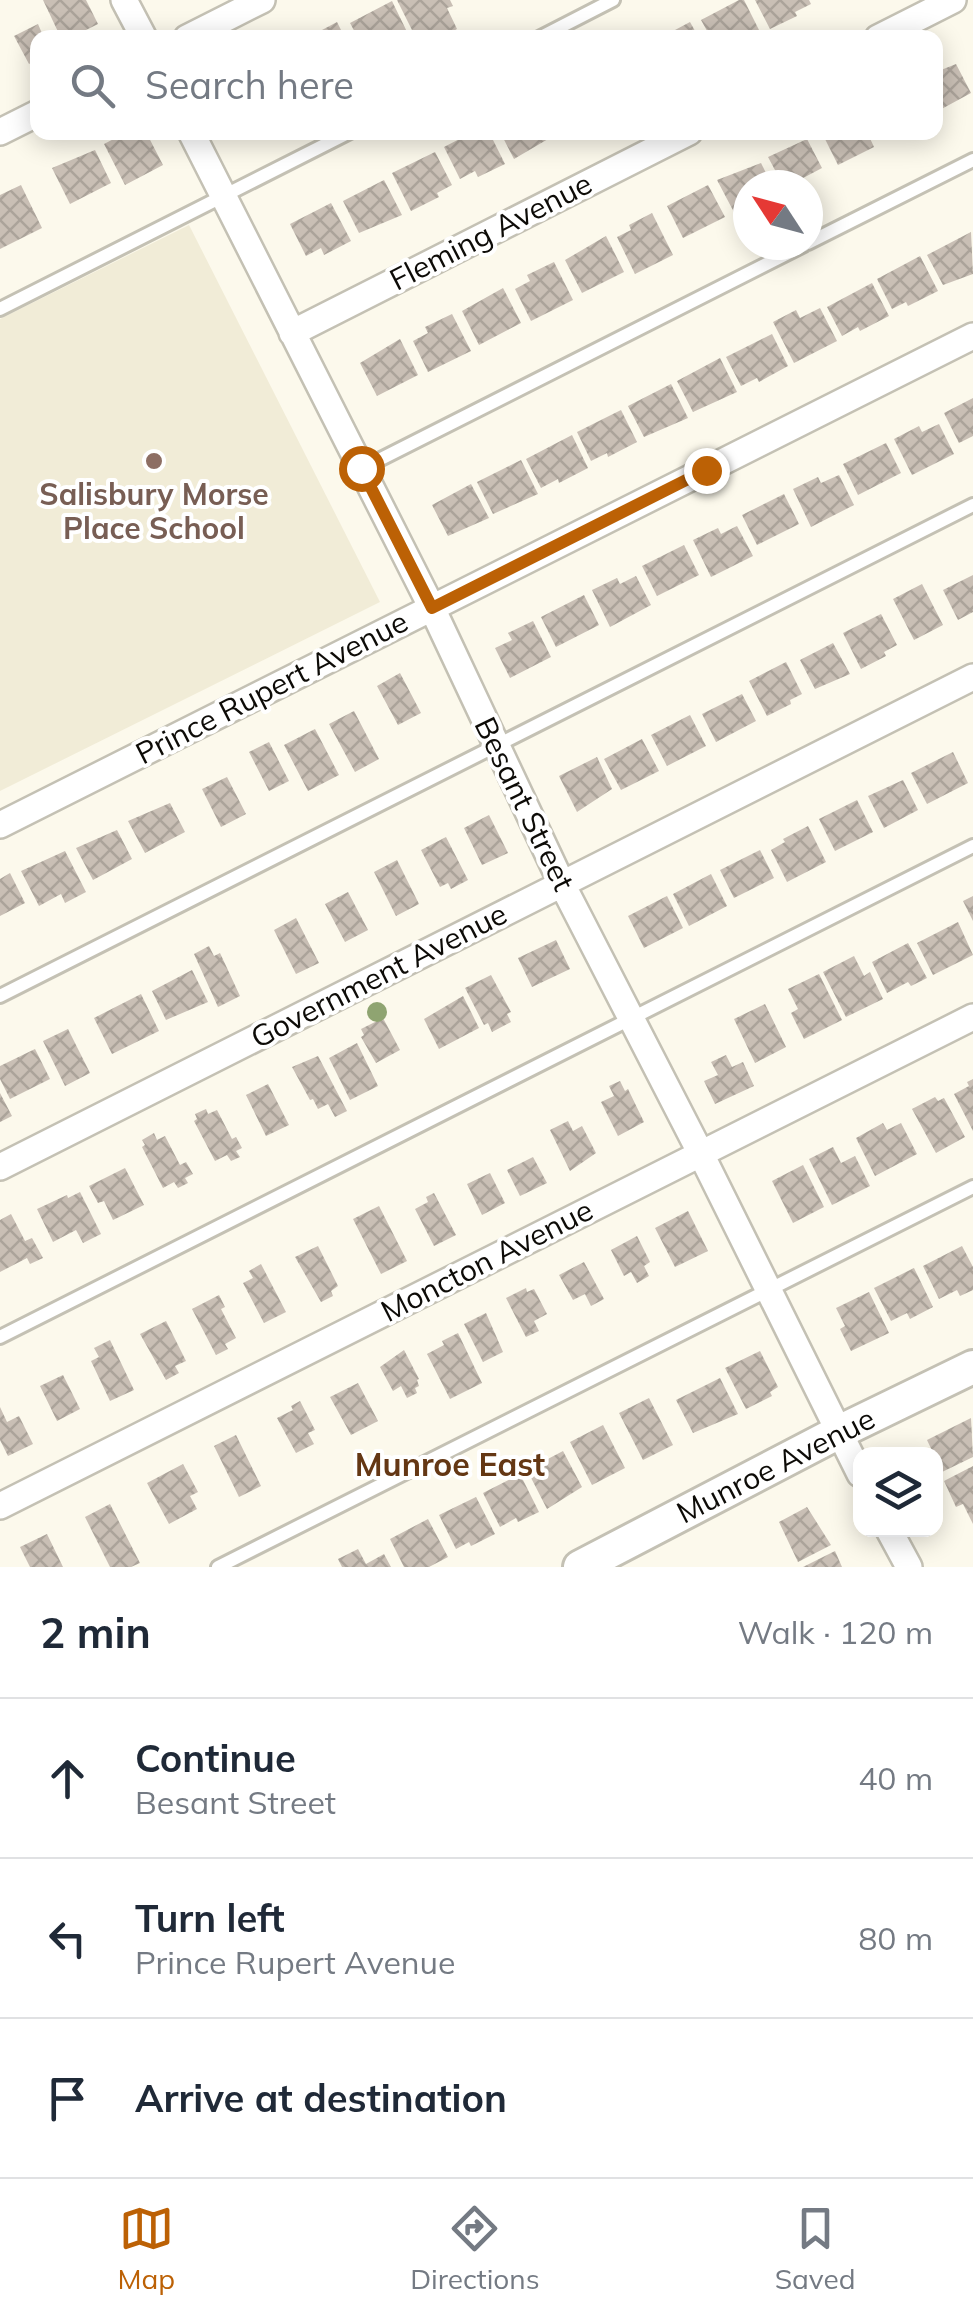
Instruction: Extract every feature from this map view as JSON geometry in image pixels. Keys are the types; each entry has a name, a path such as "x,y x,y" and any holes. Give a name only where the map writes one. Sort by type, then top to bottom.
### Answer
{"street":[{"path":"124,0 140,30"},
{"path":"203,30 262,0"},
{"path":"894,30 953,0"},
{"path":"0,132 30,117"},
{"name":"Besant Street","path":"196,140 432,608 562,884 853,1460"},
{"name":"Fleming Avenue","path":"292,333 673,140"},
{"name":"Prince Rupert Avenue","path":"0,825 973,336"},
{"name":"Government Avenue","path":"0,1167 973,677"},
{"name":"Moncton Avenue","path":"0,1506 973,1016"},
{"name":"Munroe Avenue","path":"580,1567 973,1367"},
{"path":"893,1537 908,1567"}],"lane":[{"path":"554,30 613,0"},
{"path":"0,309 334,140"},
{"path":"823,235 973,160"},
{"path":"361,468 774,260"},
{"path":"0,996 973,506"},
{"path":"0,1337 973,846"},
{"path":"218,1567 973,1186"}],"shaded area":[{"name":"Salisbury Morse Place School","path":"189,225 380,602 0,791 0,319"}],"building":[{"path":"43,0 86,0 98,24 86,30 57,30"},
{"path":"397,0 450,0 453,6 447,8 457,29 412,30"},
{"path":"744,0 759,30 707,30 701,20"},
{"path":"755,0 809,0 811,4 770,29"},
{"path":"392,1 406,30 354,30 350,23"},
{"path":"337,22 341,30 322,30"},
{"path":"690,22 694,30 675,30"},
{"path":"38,24 41,30 30,30 30,63 29,64 14,36"},
{"path":"956,64 971,93 943,108 943,69"},
{"path":"112,140 150,140 163,165 125,185 104,144"},
{"path":"458,140 493,140 505,164 478,177 475,171 460,179 444,147"},
{"path":"504,140 546,140 514,159"},
{"path":"805,140 822,168 818,170 775,170 768,157"},
{"path":"826,140 871,140 874,147 838,165"},
{"path":"95,150 111,183 70,204 52,168"},
{"path":"435,152 452,185 437,193 439,197 411,211 392,173"},
{"path":"761,163 764,170 743,170"},
{"path":"733,174 733,210 717,180"},
{"path":"384,180 402,215 359,233 343,201"},
{"path":"21,185 42,228 0,249 0,195"},
{"path":"708,185 725,217 683,238 667,206"},
{"path":"331,203 351,241 324,255 321,248 306,256 290,224"},
{"path":"652,213 673,255 635,274 617,237 631,230 629,225"},
{"path":"971,232 973,274 943,285 927,255"},
{"path":"606,236 624,272 582,293 565,260"},
{"path":"920,256 938,291 908,306 906,302 892,309 877,279"},
{"path":"554,262 573,300 531,321 515,289 530,281 527,275"},
{"path":"872,283 889,316 842,336 827,307"},
{"path":"503,288 521,323 479,345 462,311"},
{"path":"820,308 837,341 794,363 773,322 796,310 800,318"},
{"path":"452,314 471,351 428,372 413,341 428,333 425,327"},
{"path":"772,334 788,366 759,382 757,378 741,386 726,357"},
{"path":"400,339 418,375 377,396 360,363"},
{"path":"720,358 737,392 693,412 677,381"},
{"path":"671,384 688,418 644,437 628,406"},
{"path":"973,398 973,436 959,443 944,413"},
{"path":"621,410 637,442 591,461 577,432"},
{"path":"939,424 954,454 912,475 894,439 919,426 922,432"},
{"path":"572,435 588,468 541,488 526,459"},
{"path":"886,443 901,473 858,495 843,464"},
{"path":"521,460 538,494 493,514 477,482"},
{"path":"839,475 854,505 811,527 793,489 818,477 821,483"},
{"path":"471,484 489,518 448,536 432,505"},
{"path":"784,494 799,524 757,545 742,515"},
{"path":"737,526 753,556 711,577 693,540 718,528 721,534"},
{"path":"684,545 699,575 657,596 642,566"},
{"path":"973,575 973,612 958,620 943,590"},
{"path":"636,576 651,605 610,627 592,590 617,578 620,584"},
{"path":"922,584 943,625 914,640 893,599"},
{"path":"584,595 599,625 556,647 541,617"},
{"path":"881,614 897,645 884,652 886,656 861,669 843,633"},
{"path":"533,621 551,657 510,678 495,648 512,640 508,633"},
{"path":"833,643 850,674 815,689 800,660"},
{"path":"786,662 802,694 767,716 749,681"},
{"path":"400,673 421,713 398,725 377,686"},
{"path":"742,694 756,721 716,742 702,714"},
{"path":"354,711 379,759 355,772 329,724"},
{"path":"690,715 706,746 667,766 651,735"},
{"path":"315,729 339,775 308,791 284,745"},
{"path":"642,739 659,771 621,790 604,759"},
{"path":"269,742 289,781 269,791 249,752"},
{"path":"953,752 968,783 927,804 911,773"},
{"path":"597,757 612,789 577,812 559,776"},
{"path":"227,777 246,814 221,827 202,789"},
{"path":"903,780 918,810 884,828 868,796"},
{"path":"857,800 873,832 835,851 819,819"},
{"path":"170,803 185,832 145,853 128,821"},
{"path":"489,815 508,853 482,865 464,828"},
{"path":"808,826 826,862 787,882 771,850"},
{"path":"117,830 132,859 93,880 76,848"},
{"path":"446,837 468,880 451,889 448,883 440,887 421,850"},
{"path":"760,850 774,878 734,898 720,870"},
{"path":"65,851 86,892 65,903 61,894 39,906 21,871"},
{"path":"397,860 419,904 396,916 374,872"},
{"path":"10,873 25,903 0,916 0,879"},
{"path":"711,874 727,906 689,926 673,894"},
{"path":"348,892 368,930 345,942 325,904"},
{"path":"667,896 683,928 644,948 628,916"},
{"path":"973,896 973,921 963,901"},
{"path":"296,918 319,963 296,974 274,930"},
{"path":"958,922 973,955 933,975 917,943"},
{"path":"556,940 570,969 532,987 518,958"},
{"path":"908,943 927,978 887,993 872,962"},
{"path":"209,946 214,956 220,953 240,996 218,1007 194,954"},
{"path":"854,956 864,976 870,972 883,999 846,1017 823,972"},
{"path":"192,970 208,1002 166,1020 152,991"},
{"path":"819,974 842,1020 804,1039 791,1013 798,1009 788,989"},
{"path":"491,975 511,1012 507,1014 511,1022 492,1032 488,1023 484,1025 465,988"},
{"path":"141,994 159,1031 112,1054 94,1018"},
{"path":"463,996 479,1028 439,1049 424,1019"},
{"path":"765,1004 786,1047 755,1063 734,1019"},
{"path":"383,1018 400,1050 376,1063 361,1037 361,1029"},
{"path":"68,1029 90,1073 65,1086 43,1041"},
{"path":"357,1043 378,1086 350,1100 329,1058"},
{"path":"35,1049 50,1079 10,1099 0,1079 0,1066"},
{"path":"726,1055 732,1067 743,1062 754,1086 715,1104 704,1081 718,1075 711,1062"},
{"path":"318,1056 347,1111 335,1117 328,1104 318,1109 310,1100 292,1067"},
{"path":"973,1079 973,1131 954,1094 969,1086 967,1082"},
{"path":"620,1081 644,1122 618,1136 601,1102 614,1096 609,1086"},
{"path":"268,1084 289,1125 266,1136 246,1095"},
{"path":"0,1093 12,1116 0,1122"},
{"path":"935,1097 938,1101 944,1098 965,1137 936,1153 912,1109"},
{"path":"206,1109 208,1114 217,1110 232,1139 236,1137 242,1148 236,1151 240,1157 231,1161 227,1155 215,1161 194,1121 195,1114"},
{"path":"568,1121 573,1131 582,1126 596,1153 570,1171 550,1130"},
{"path":"883,1123 887,1130 901,1123 917,1154 875,1176 856,1138"},
{"path":"154,1133 157,1140 165,1136 180,1165 186,1162 193,1174 185,1178 188,1183 178,1188 174,1182 163,1188 142,1147 142,1140"},
{"path":"833,1147 841,1163 855,1156 870,1186 832,1205 809,1159"},
{"path":"533,1157 547,1183 520,1196 507,1170"},
{"path":"803,1165 824,1207 793,1223 772,1181"},
{"path":"125,1168 144,1205 113,1220 104,1201 98,1203 89,1186"},
{"path":"490,1173 505,1203 482,1215 467,1184"},
{"path":"80,1192 101,1234 83,1243 76,1230 53,1242 37,1209"},
{"path":"434,1193 456,1235 434,1246 415,1209 428,1202 426,1197"},
{"path":"379,1206 407,1261 381,1274 353,1219"},
{"path":"688,1211 708,1251 675,1267 655,1228"},
{"path":"11,1214 25,1241 32,1238 43,1258 30,1264 27,1258 0,1272 0,1220"},
{"path":"637,1236 650,1262 644,1266 649,1276 637,1283 631,1272 624,1276 611,1250"},
{"path":"318,1246 338,1286 331,1291 333,1296 321,1302 295,1257"},
{"path":"962,1246 973,1267 973,1290 960,1296 957,1290 939,1299 923,1266"},
{"path":"584,1262 604,1299 591,1306 585,1294 573,1300 559,1275"},
{"path":"261,1264 286,1312 264,1323 243,1283 253,1278 249,1271"},
{"path":"914,1268 933,1307 910,1319 907,1313 891,1321 874,1288"},
{"path":"526,1288 527,1292 534,1289 547,1314 534,1321 539,1331 526,1337 506,1298"},
{"path":"869,1292 889,1333 851,1351 840,1329 845,1326 836,1308"},
{"path":"219,1295 225,1307 221,1309 236,1338 225,1344 228,1349 216,1355 192,1309"},
{"path":"486,1313 503,1352 483,1362 464,1324"},
{"path":"166,1321 186,1361 175,1366 179,1373 166,1380 140,1334"},
{"path":"458,1333 482,1383 450,1399 427,1354"},
{"path":"110,1340 134,1390 110,1401 91,1361 99,1357 94,1348"},
{"path":"404,1350 419,1379 417,1393 407,1398 401,1386 393,1391 380,1367"},
{"path":"760,1351 778,1387 770,1392 772,1396 746,1409 725,1368"},
{"path":"63,1375 80,1409 57,1421 40,1386"},
{"path":"720,1378 738,1414 693,1433 676,1400"},
{"path":"358,1383 378,1421 351,1435 330,1397"},
{"path":"649,1398 673,1445 643,1460 619,1413"},
{"path":"300,1401 315,1430 308,1433 314,1444 296,1453 277,1418 293,1410 291,1406"},
{"path":"0,1407 7,1422 19,1416 33,1444 8,1456 0,1440"},
{"path":"971,1418 973,1457 943,1472 943,1447 930,1447 927,1440"},
{"path":"603,1425 625,1468 592,1485 570,1442"},
{"path":"236,1435 261,1486 239,1497 214,1446"},
{"path":"563,1451 582,1487 547,1509 527,1470"},
{"path":"183,1464 198,1492 190,1496 197,1509 169,1524 147,1483"},
{"path":"973,1466 973,1524 963,1504 956,1507 944,1481"},
{"path":"520,1474 539,1512 500,1527 483,1493"},
{"path":"476,1497 495,1534 456,1549 439,1515"},
{"path":"110,1504 140,1563 131,1567 110,1567 85,1517"},
{"path":"807,1507 831,1545 798,1562 779,1522"},
{"path":"428,1519 448,1557 429,1567 404,1567 390,1539"},
{"path":"47,1534 63,1567 30,1567 20,1547"},
{"path":"358,1549 366,1564 384,1554 391,1567 342,1567 338,1559"},
{"path":"835,1551 842,1567 803,1567"}],"place":[{"name":"Salisbury Morse Place School","path":"154,461"}],"district":[{"name":"Munroe East","path":"450,1465"}],"route":[{"path":"361,468 432,608 706,470"}]}
